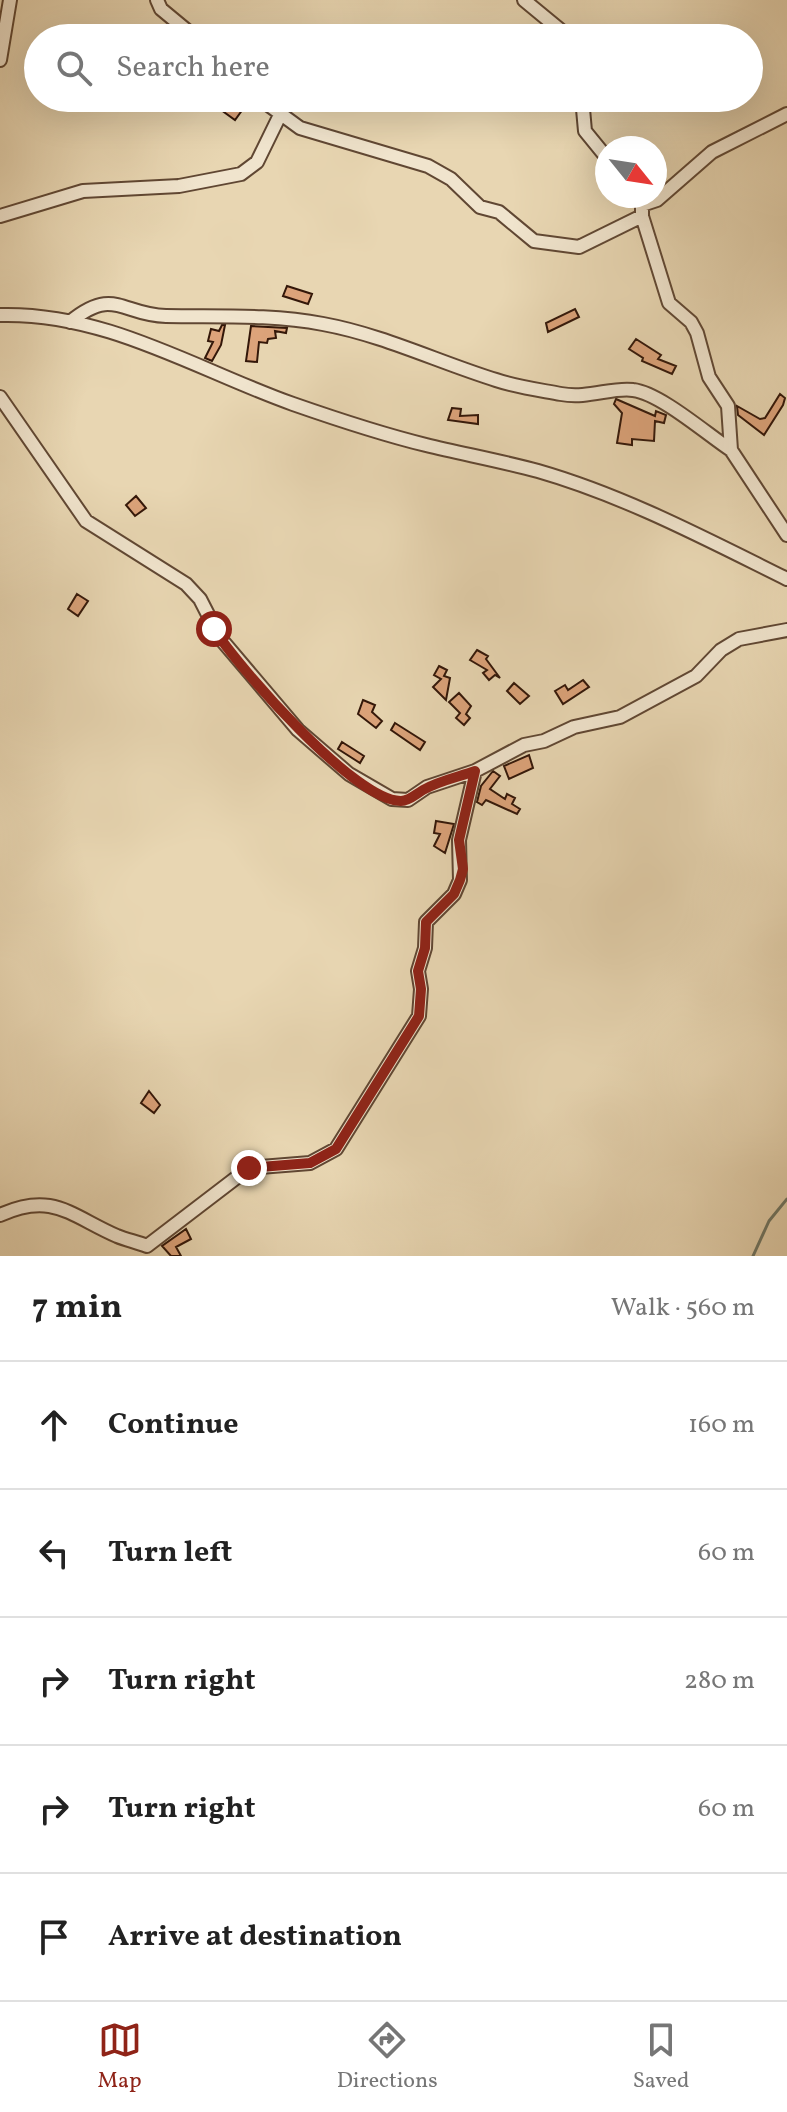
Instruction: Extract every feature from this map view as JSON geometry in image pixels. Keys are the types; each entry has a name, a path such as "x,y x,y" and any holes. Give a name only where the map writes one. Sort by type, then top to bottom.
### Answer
{"street":[{"path":"0,60 10,0"},
{"path":"157,0 161,9 179,24"},
{"path":"524,0 553,24"},
{"path":"276,112 300,128 428,166 451,179 480,207 499,212 534,241 579,247 636,208"},
{"path":"583,112 585,131 595,143"},
{"path":"667,191 712,152 787,114"},
{"path":"0,216 83,191 179,186 241,174 257,162 280,115"},
{"path":"641,208 669,303 691,322 709,377 728,406 731,450"},
{"path":"70,322 83,311 116,303 161,316 258,316 323,324 396,344 499,381 566,395 594,396 634,390 689,419 731,450 787,535"},
{"path":"0,315 70,322 141,341 292,404 422,444 538,471 608,495 702,535 787,579"},
{"path":"1,395 41,460 86,521 186,584 200,599 220,638 298,730 349,774 402,801 427,787 475,771 524,745 544,741 586,723 620,717 696,676 721,650 739,639 787,630"},
{"path":"0,1215 47,1203 81,1216 119,1237 147,1246 249,1168 310,1163 336,1149 419,1016 421,989 418,971 425,948 426,922 454,894 460,880 463,869 459,840 475,771"}],"building":[{"path":"224,112 241,112 235,120"},
{"path":"287,286 312,294 308,304 283,296"},
{"path":"575,309 579,317 548,332 546,323"},
{"path":"225,325 221,345 212,361 205,358 213,342 208,341 211,329 219,331"},
{"path":"251,326 287,328 286,333 275,331 276,338 268,339 267,343 259,342 257,362 246,361"},
{"path":"636,339 661,355 658,359 676,366 672,374 642,361 643,358 629,349"},
{"path":"780,394 785,398 783,405 764,435 738,415 737,406 760,419 765,418"},
{"path":"616,399 655,416 656,411 666,415 664,423 655,421 654,441 632,439 632,445 617,443 622,413 614,404"},
{"path":"452,408 461,409 460,416 478,415 478,424 448,420"},
{"path":"136,496 146,508 135,516 126,505"},
{"path":"77,594 88,601 78,616 68,609"},
{"path":"477,650 488,656 486,659 500,678 495,675 489,680 483,673 487,670 470,660"},
{"path":"439,666 447,670 444,676 450,678 446,700 433,687 441,679 434,675"},
{"path":"583,680 589,687 563,704 555,691 565,685 568,690"},
{"path":"514,683 529,696 520,704 507,691"},
{"path":"459,693 471,706 466,714 470,718 464,725 456,718 460,713 449,702"},
{"path":"363,700 375,705 372,712 382,721 376,728 358,714"},
{"path":"395,723 425,742 420,750 391,730"},
{"path":"342,742 364,756 360,763 338,749"},
{"path":"529,755 533,768 509,779 504,766"},
{"path":"493,771 500,776 490,789 505,799 507,794 515,798 512,804 520,809 517,814 486,800 482,805 477,802 481,786"},
{"path":"436,821 454,824 445,853 434,846 440,834 434,833"},
{"path":"149,1091 160,1105 154,1113 141,1103"},
{"path":"186,1229 191,1239 176,1247 181,1256 171,1256 162,1246"}],"waterway":[{"path":"753,1256 769,1221 787,1199"}],"route":[{"path":"214,629 298,730 349,774 392,799 408,800 427,787 475,771 459,840 463,869 460,880 454,894 426,922 425,948 418,971 421,989 419,1016 392,1055 369,1101 336,1149 310,1163 249,1168"}]}
